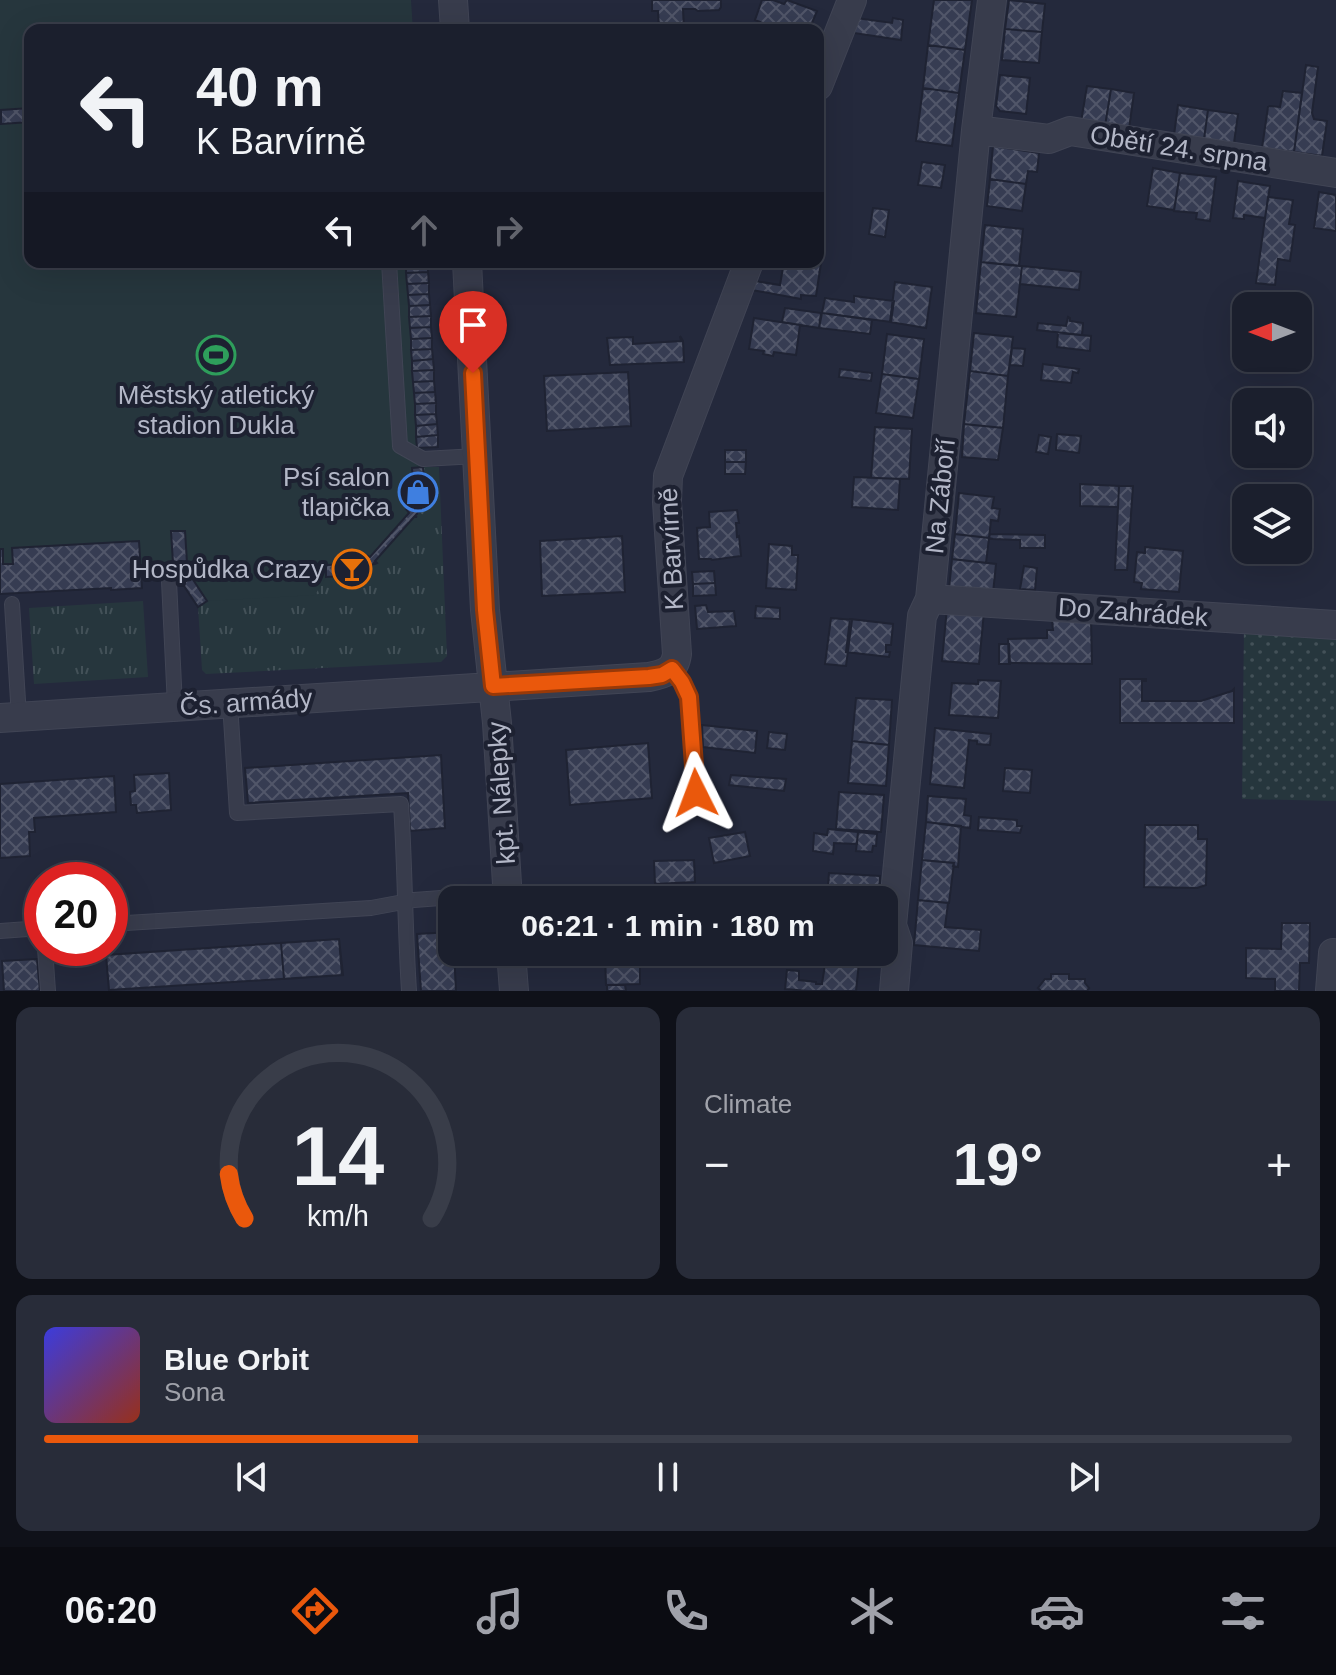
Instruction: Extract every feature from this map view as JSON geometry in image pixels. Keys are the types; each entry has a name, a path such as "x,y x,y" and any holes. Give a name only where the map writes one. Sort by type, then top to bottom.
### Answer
{"street":[{"path":"453,0 455,24"},
{"path":"824,71 852,0"},
{"name":"Na Záboří","path":"894,991 898,943 892,925 922,616 930,599 976,130 992,0"},
{"name":"Obětí 24. srpna","path":"976,130 1049,139 1070,131 1336,173"},
{"name":"kpt. Nálepky","path":"467,268 485,610 497,723 507,886"},
{"name":"K Barvírně","path":"672,669 677,654 668,476 747,268"},
{"name":"Do Zahrádek","path":"930,599 1336,625"},
{"path":"493,686 649,677 672,669"},
{"name":"Čs. armády","path":"9,717 493,686"},
{"path":"1330,991 1333,953"},
{"path":"512,966 514,991"}],"lane":[{"path":"389,268 400,446 423,459 477,456"},
{"path":"169,581 175,706"},
{"path":"9,717 12,604"},
{"path":"672,669 689,697 696,793"},
{"path":"230,703 237,813 401,804 409,991"},
{"path":"128,923 371,908 438,900"},
{"path":"0,931 24,929"},
{"path":"46,966 48,991"}],"green space":[{"name":"Městský atletický stadion Dukla","path":"0,0 411,0 413,24 24,24 24,268 427,268 438,447 422,449 426,504 417,517 375,564 326,577 315,595 207,601 198,607 176,574 141,576 111,590 0,594"},
{"path":"423,467 439,467 447,656 441,662 206,674 202,670 198,607 207,601 326,577 375,561 426,504"},
{"path":"143,601 148,677 34,684 29,608"},
{"path":"1244,626 1336,632 1336,801 1242,799"}],"building":[{"path":"652,0 721,0 719,10 683,9 684,24 659,24 658,11 652,11"},
{"path":"762,0 784,4 787,0 817,11 812,24 765,24 755,20"},
{"path":"934,0 972,0 965,50 928,45"},
{"path":"1009,0 1045,4 1042,32 1005,29"},
{"path":"856,18 892,23 893,18 903,20 901,40 854,33"},
{"path":"1005,29 1042,32 1039,63 1002,60"},
{"path":"928,45 965,50 959,93 923,88"},
{"path":"1306,65 1318,67 1312,113 1314,119 1327,121 1322,156 1294,152"},
{"path":"1000,75 1030,78 1026,114 1000,111 996,106"},
{"path":"1087,86 1111,89 1105,126 1081,122"},
{"path":"923,88 959,93 952,146 916,141"},
{"path":"1111,89 1134,93 1129,129 1105,126"},
{"path":"1283,91 1302,93 1294,152 1262,148 1268,107 1280,107"},
{"path":"1178,105 1208,110 1204,139 1174,135"},
{"path":"24,108 24,122 1,124 1,110"},
{"path":"1208,110 1238,114 1234,143 1204,139"},
{"path":"993,146 1039,153 1037,172 1028,171 1026,184 990,179"},
{"path":"922,162 945,165 941,188 918,185"},
{"path":"1153,168 1180,173 1174,210 1147,206"},
{"path":"1180,173 1216,177 1210,221 1196,219 1197,213 1174,211"},
{"path":"990,179 1026,184 1022,211 987,206"},
{"path":"1238,181 1270,186 1265,218 1244,215 1244,219 1233,218"},
{"path":"1319,192 1336,195 1336,231 1314,228"},
{"path":"1268,197 1293,200 1289,224 1295,225 1290,261 1278,259 1275,285 1256,283"},
{"path":"873,208 889,210 885,237 869,234"},
{"path":"985,225 1023,229 1019,266 981,262"},
{"path":"981,262 1022,266 1016,317 976,313"},
{"path":"1022,266 1081,272 1079,290 1020,284"},
{"path":"406,268 428,268 428,272 406,273"},
{"path":"783,268 820,268 816,296 801,295 801,299 752,290 755,281 780,285"},
{"path":"428,272 429,283 407,284 406,273"},
{"path":"895,282 932,287 926,328 890,322"},
{"path":"429,283 429,294 408,295 407,284"},
{"path":"429,294 430,305 409,306 408,295"},
{"path":"854,296 894,301 891,322 822,313 825,298 854,302"},
{"path":"430,305 431,316 409,317 409,306"},
{"path":"785,308 821,313 819,328 782,322"},
{"path":"822,313 872,320 870,334 819,328"},
{"path":"431,316 431,327 410,328 409,317"},
{"path":"1068,317 1070,321 1083,323 1082,335 1037,330 1038,323 1066,326"},
{"path":"754,318 800,325 796,355 774,352 773,356 749,349"},
{"path":"431,327 432,338 411,339 410,328"},
{"path":"974,333 1013,337 1008,376 970,371"},
{"path":"1058,333 1091,336 1090,351 1057,347"},
{"path":"887,334 924,339 919,379 882,374"},
{"path":"680,336 683,341 684,362 610,365 607,338 633,337 633,344 681,341"},
{"path":"432,338 432,349 411,350 411,339"},
{"path":"1012,348 1025,349 1023,366 1010,365"},
{"path":"432,349 433,359 412,361 411,350"},
{"path":"433,359 434,370 412,371 412,361"},
{"path":"1043,364 1079,369 1078,373 1073,372 1071,383 1041,380"},
{"path":"840,369 872,373 871,381 839,377"},
{"path":"434,370 434,381 413,382 412,371"},
{"path":"970,371 1008,376 1003,428 964,424"},
{"path":"628,372 631,426 547,431 544,376"},
{"path":"882,374 919,379 913,418 876,413"},
{"path":"434,381 435,392 414,393 413,382"},
{"path":"435,392 436,403 415,404 414,393"},
{"path":"436,403 436,414 415,415 415,404"},
{"path":"436,414 437,424 416,426 415,415"},
{"path":"437,424 438,435 416,437 416,426"},
{"path":"964,424 1003,428 998,460 962,457"},
{"path":"875,427 912,429 909,479 871,478"},
{"path":"1057,434 1081,436 1079,453 1056,450"},
{"path":"438,435 438,447 417,448 416,437"},
{"path":"1039,435 1051,437 1048,454 1036,452"},
{"path":"725,450 746,450 746,462 725,462"},
{"path":"725,462 746,462 745,474 725,474"},
{"path":"423,467 426,504 375,561 377,563 363,575 326,577 326,565 358,564 366,555 370,557 409,513 406,509 414,500 412,468"},
{"path":"854,477 900,479 898,510 852,507"},
{"path":"1080,484 1119,486 1118,507 1080,506"},
{"path":"1119,486 1133,486 1127,570 1115,570"},
{"path":"959,493 994,497 992,508 1000,509 998,521 991,520 989,538 955,534"},
{"path":"737,510 741,556 699,559 697,528 710,527 709,512"},
{"path":"171,531 185,531 187,563 184,566 207,601 198,607 176,574 166,574 165,563 173,563"},
{"path":"955,534 989,538 986,563 952,559"},
{"path":"990,534 1045,535 1045,548 1020,548 1020,540 993,539 989,538"},
{"path":"622,536 625,592 542,596 540,541"},
{"path":"139,541 142,588 0,594 0,549 3,549 3,564 13,564 12,548"},
{"path":"769,544 792,546 792,555 798,555 796,590 766,588"},
{"path":"1145,547 1183,551 1179,592 1141,589 1142,583 1134,582 1137,552 1145,553"},
{"path":"952,559 996,564 993,593 949,589"},
{"path":"1024,566 1037,568 1035,590 1020,589"},
{"path":"166,569 166,574 141,576 141,570"},
{"path":"714,571 715,583 693,584 692,572"},
{"path":"715,583 716,595 693,596 693,584"},
{"path":"706,605 708,612 734,611 736,626 697,629 695,606"},
{"path":"756,606 780,608 780,619 755,618"},
{"path":"947,608 984,612 979,664 942,661"},
{"path":"831,618 852,620 846,666 825,664"},
{"path":"850,619 893,624 891,645 886,645 889,657 846,652"},
{"path":"1052,620 1091,620 1092,664 1009,663 1008,639 1047,638 1047,630 1053,630"},
{"path":"999,644 1009,644 1010,664 999,664"},
{"path":"1120,679 1146,679 1142,681 1142,701 1201,701 1234,689 1234,723 1120,723"},
{"path":"978,680 1001,681 998,718 949,715 952,683 978,684"},
{"path":"856,698 892,700 889,745 852,741"},
{"path":"702,725 757,731 755,753 703,747"},
{"path":"935,728 991,734 990,745 969,740 964,788 930,784"},
{"path":"769,732 787,734 785,750 767,748"},
{"path":"852,741 889,745 886,786 848,783"},
{"path":"648,743 652,798 570,805 566,750"},
{"path":"441,755 445,828 410,831 408,793 248,803 245,768"},
{"path":"1005,768 1032,770 1030,793 1003,791"},
{"path":"169,773 171,810 137,813 136,805 131,805 130,792 135,791 134,775"},
{"path":"731,775 786,779 784,791 729,785"},
{"path":"114,776 116,812 34,818 35,832 29,832 30,856 0,858 0,784"},
{"path":"839,792 884,795 881,832 836,829"},
{"path":"928,796 966,799 964,815 971,816 970,828 926,822"},
{"path":"979,817 1017,820 1017,826 1022,826 1020,833 978,830"},
{"path":"926,822 961,826 958,867 953,866 954,863 922,860"},
{"path":"1145,825 1198,825 1198,839 1207,839 1206,885 1197,888 1144,887"},
{"path":"828,829 858,832 857,844 834,843 833,854 813,851 814,833 827,835"},
{"path":"745,832 750,856 714,863 709,838"},
{"path":"858,832 877,834 872,852 856,851"},
{"path":"694,860 695,882 655,884 654,861"},
{"path":"922,860 954,863 949,903 918,900"},
{"path":"829,873 880,876 880,886 828,886"},
{"path":"918,900 948,903 945,927 981,930 979,951 914,945"},
{"path":"1282,923 1310,923 1309,963 1300,963 1299,991 1275,991 1275,979 1246,978 1246,948 1281,949"},
{"path":"438,933 438,966 455,966 456,991 421,991 417,934"},
{"path":"339,939 343,975 284,979 281,943"},
{"path":"339,939 342,975 109,990 107,966 128,966 128,953"},
{"path":"24,960 24,966 38,966 40,991 4,991 2,961"},
{"path":"605,966 640,966 640,984 606,985"},
{"path":"825,966 859,966 856,991 785,989 787,970 799,971 799,980 822,984"},
{"path":"1051,974 1069,974 1069,979 1085,979 1089,988 1087,991 1041,991 1038,988 1045,979 1051,979"},
{"path":"607,985 625,985 626,991 607,991"}],"place":[{"name":"Městský atletický stadion Dukla","path":"216,355"},
{"name":"Psí salon tlapička","path":"418,492"},
{"name":"Hospůdka Crazy","path":"352,569"}],"route":[{"path":"473,373 485,610 493,686 649,677 672,669 689,697 696,793"}]}
